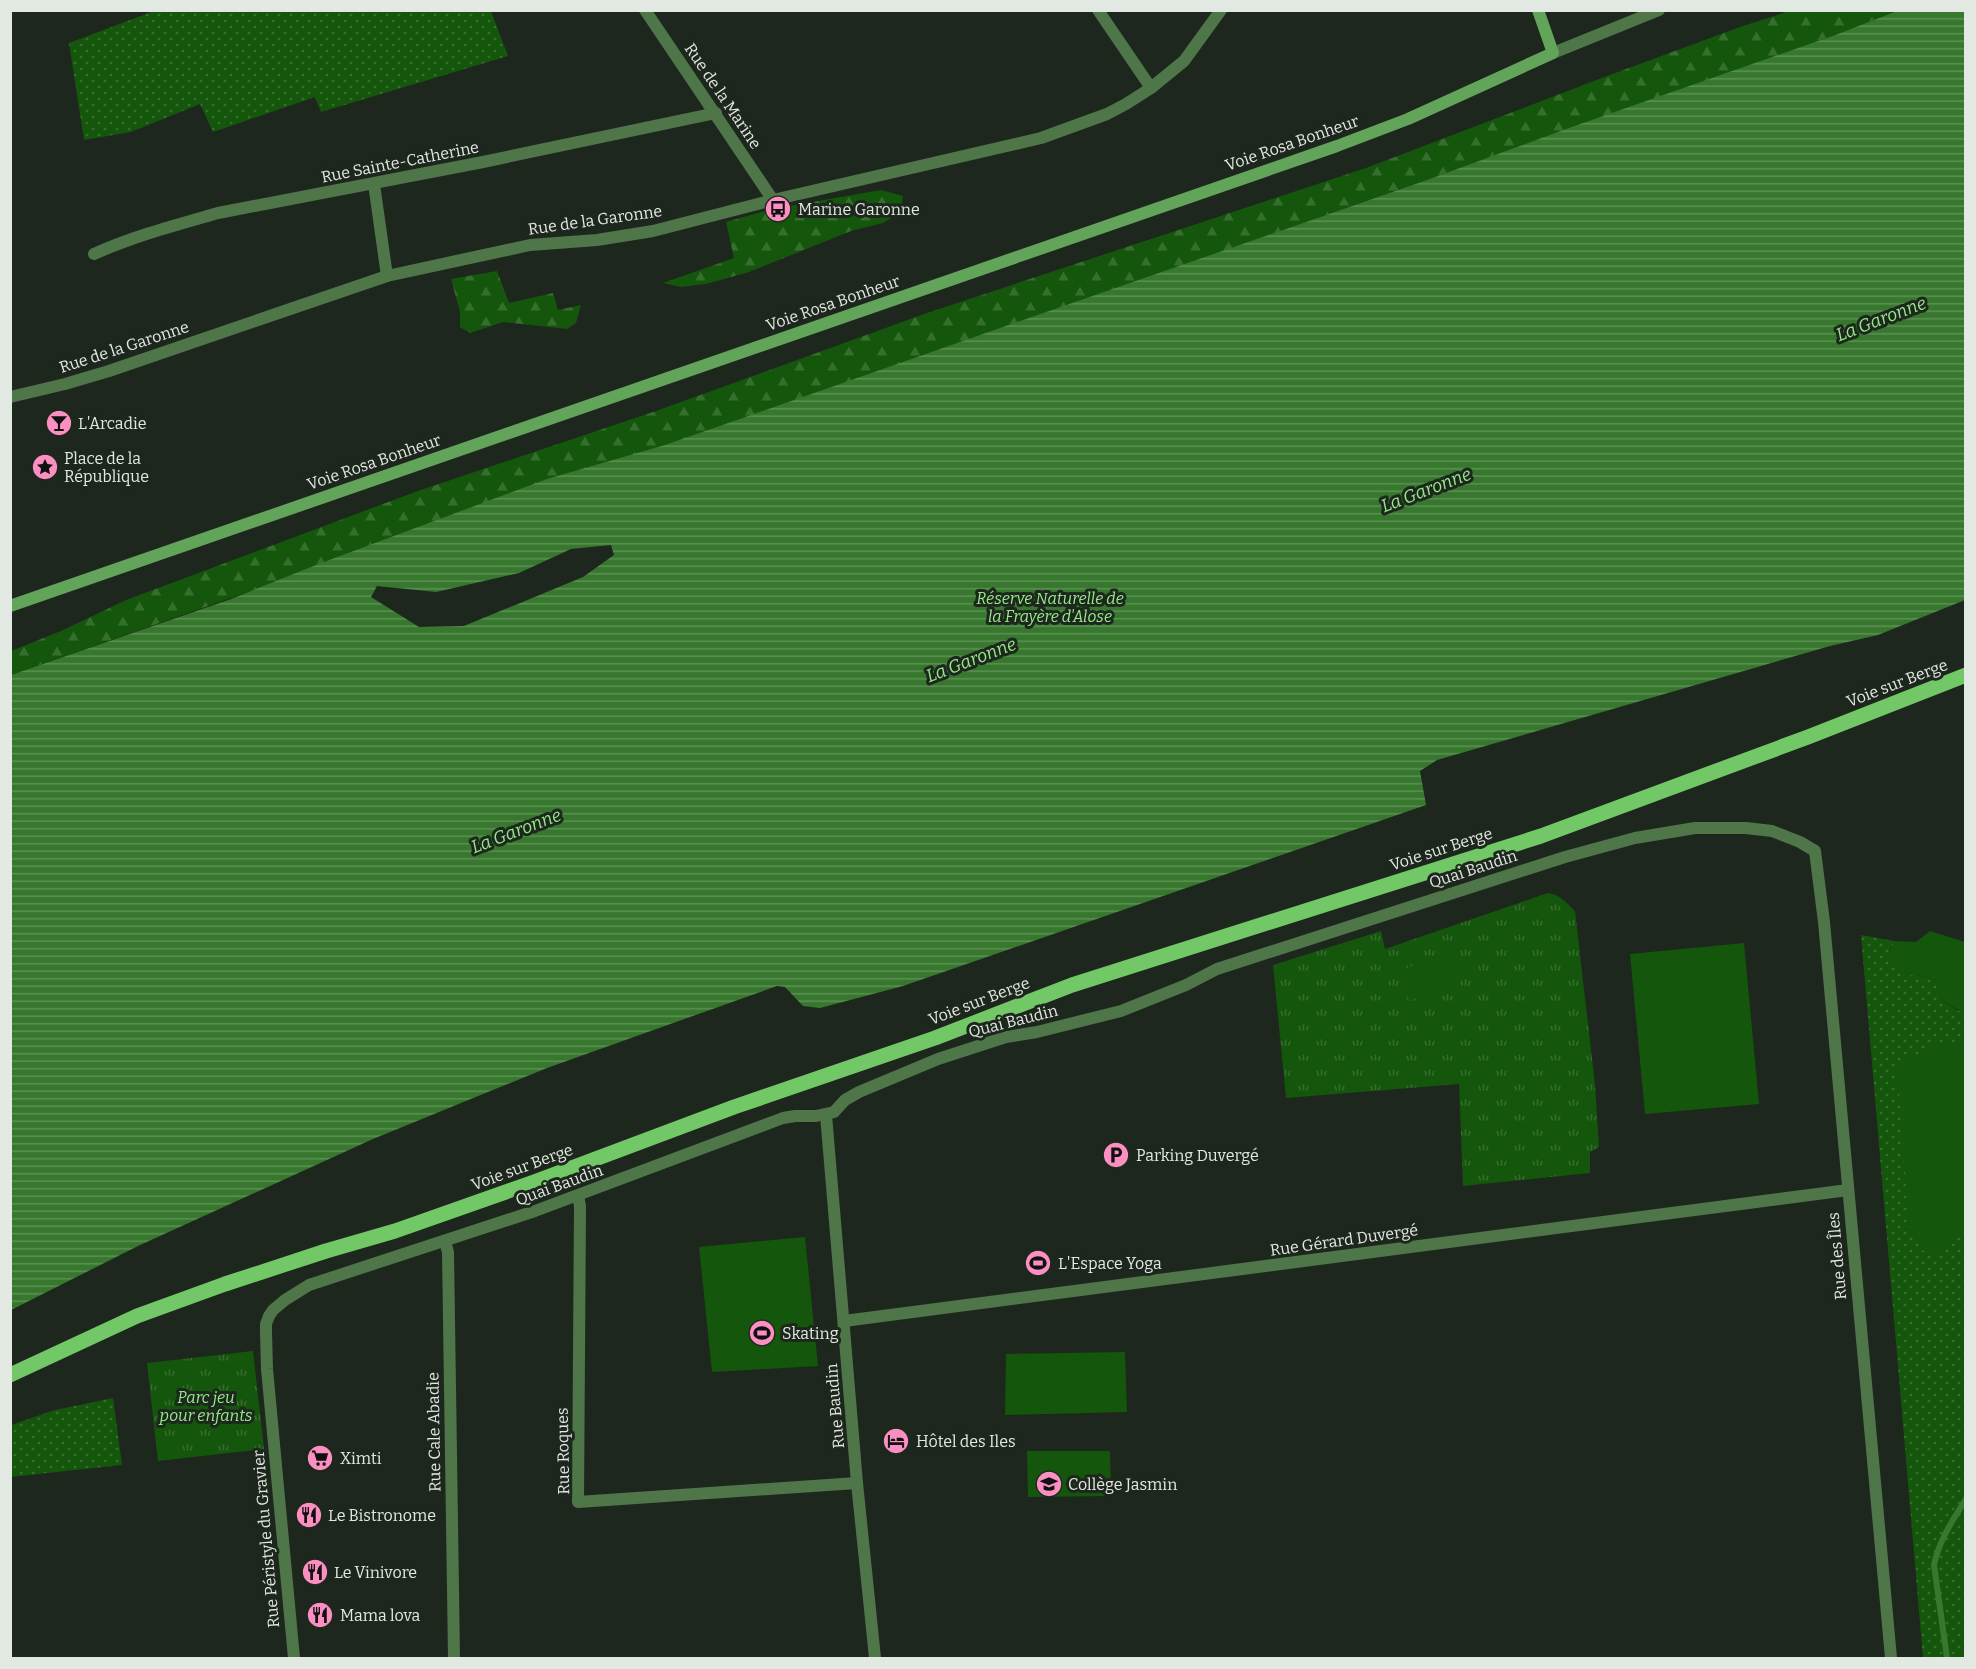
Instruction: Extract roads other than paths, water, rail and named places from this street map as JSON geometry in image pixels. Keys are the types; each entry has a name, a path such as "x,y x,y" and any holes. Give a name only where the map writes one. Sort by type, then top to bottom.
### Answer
{"main road":[{"name":"Voie sur Berge","path":"10,1375 137,1316 225,1284 395,1231 734,1107 935,1038 1072,985 1541,836 1808,737 1965,675"}],"street":[{"name":"Rue de la Marine","path":"645,10 773,200"},
{"path":"1098,10 1151,88"},
{"name":"Rue de la Garonne","path":"10,397 109,371 387,276 530,245 597,240 653,231 773,200 1041,138 1107,114 1151,88 1184,61 1221,10"},
{"path":"1538,10 1553,53"},
{"name":"Voie Rosa Bonheur","path":"10,606 1337,146 1408,119 1553,53 1659,10"},
{"name":"Rue Sainte-Catherine","path":"94,254 166,228 218,213 374,184 716,113"},
{"path":"374,184 387,276"},
{"name":"Quai Baudin","path":"266,1344 266,1324 273,1310 309,1285 445,1242 578,1196 783,1118 826,1115 834,1112 845,1100 859,1092 938,1059 1006,1037 1121,1011 1186,985 1217,969 1278,948 1565,857 1635,838 1695,828 1746,828 1772,831 1800,842 1815,851"},
{"name":"Rue des Îles","path":"1815,851 1824,922 1891,1659"},
{"name":"Rue Baudin","path":"826,1115 857,1483 875,1659"},
{"name":"Rue Gérard Duvergé","path":"844,1321 1848,1190"},
{"name":"Rue Roques","path":"578,1196 580,1218 578,1502 857,1483"},
{"name":"Rue Cale Abadie","path":"445,1242 448,1252 454,1659"},
{"name":"Rue Péristyle du Gravier","path":"266,1344 294,1659"}],"water":[{"name":"Réserve Naturelle de la Frayère d'Alose","path":"1897,11 1965,11 1965,600 1878,635 1830,646 1437,760 1420,771 1426,805 903,986 820,1008 803,1006 785,987 777,986 547,1068 373,1139 138,1246 11,1310 11,675 231,599 547,479 665,445 1424,181","holes":["611,545 614,555 583,577 464,626 419,627 371,597 377,586 436,592 519,573 571,549"]}],"waterway":[{"path":"1947,1658 1934,1565 1943,1539 1966,1499"}],"place":[{"name":"Marine Garonne","path":"778,209"},
{"name":"L'Arcadie","path":"59,423"},
{"name":"Place de la République","path":"45,467"},
{"name":"Parking Duvergé","path":"1116,1155"},
{"name":"L'Espace Yoga","path":"1038,1263"},
{"name":"Skating","path":"762,1333"},
{"name":"Hôtel des Iles","path":"896,1441"},
{"name":"Ximti","path":"320,1458"},
{"name":"Collège Jasmin","path":"1049,1484"},
{"name":"Le Bistronome","path":"309,1515"},
{"name":"Le Vinivore","path":"315,1572"},
{"name":"Mama lova","path":"320,1615"}],"water label":[{"name":"La Garonne","path":"1881,319"},
{"name":"La Garonne","path":"1426,490"},
{"name":"La Garonne","path":"971,660"},
{"name":"La Garonne","path":"516,831"}],"park label":[{"name":"Parc jeu pour enfants","path":"206,1406"}]}
